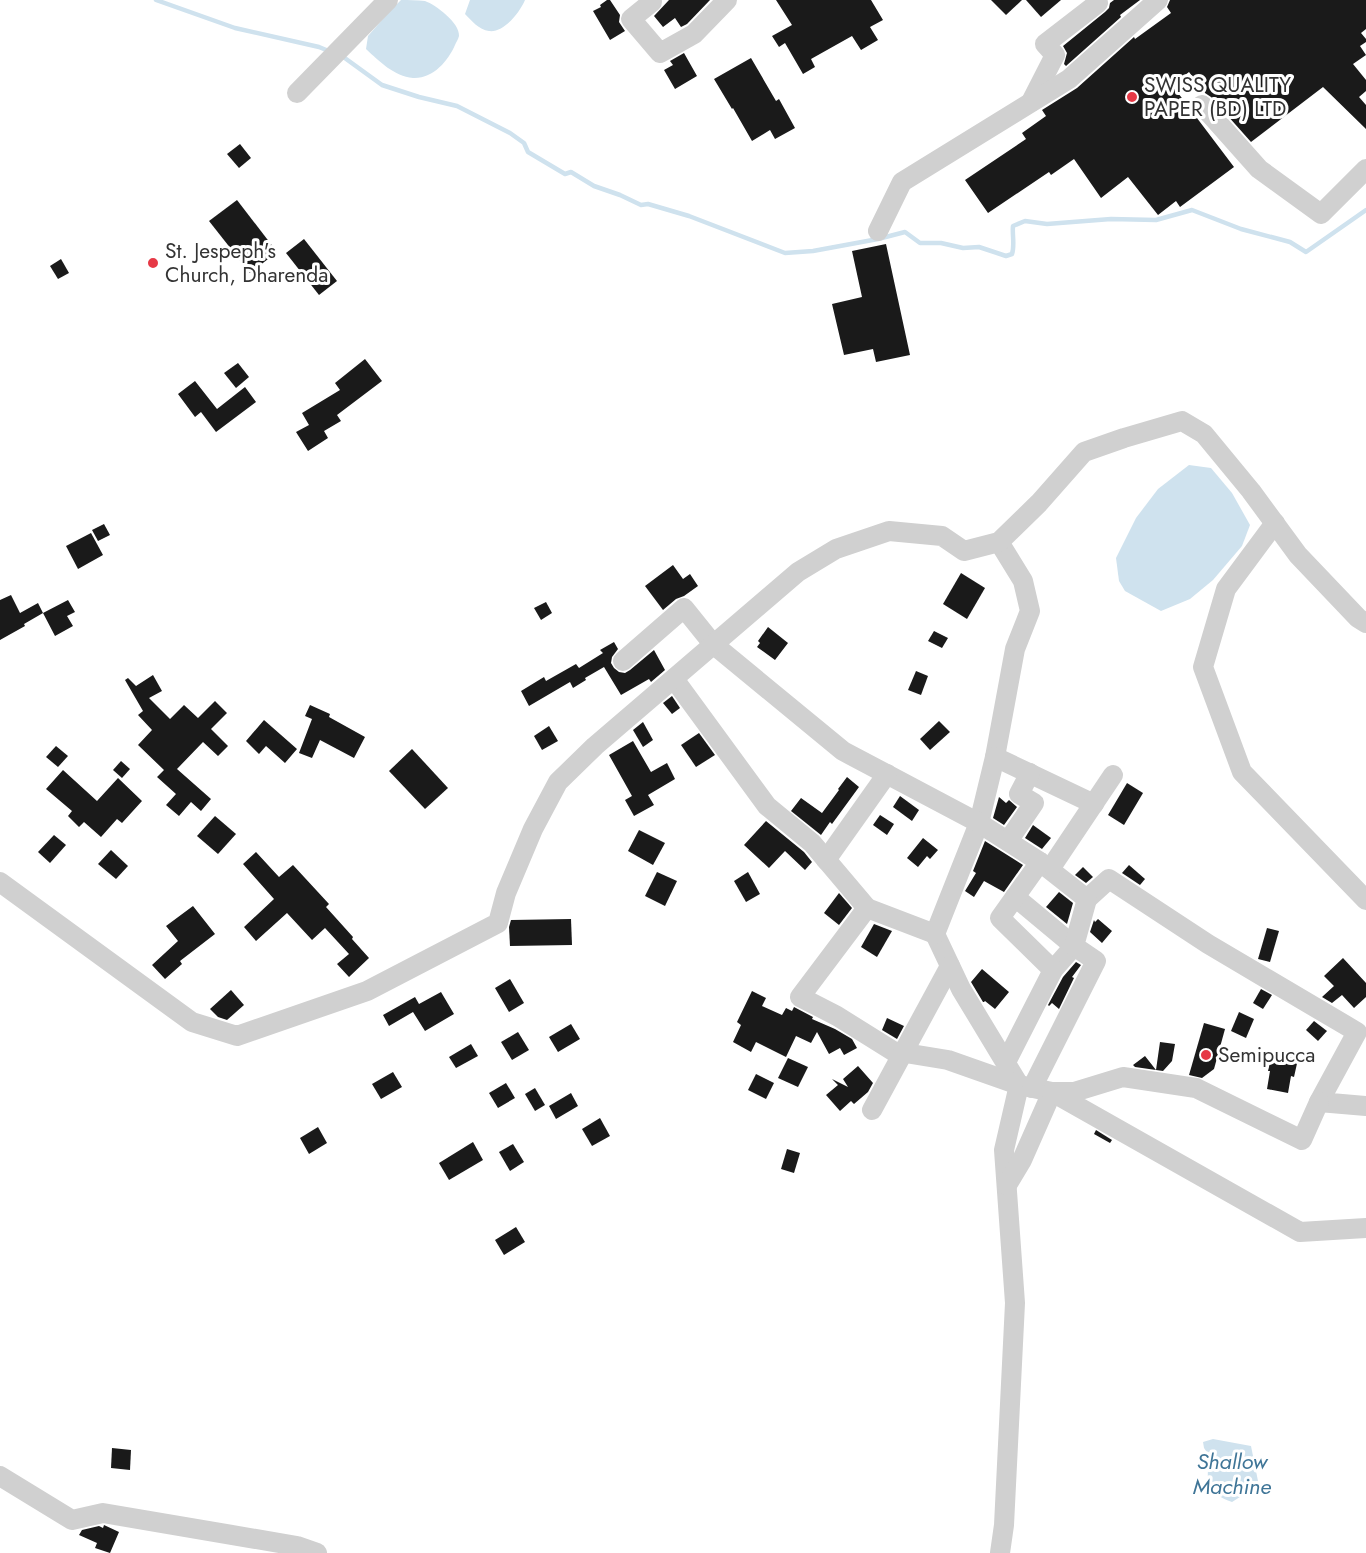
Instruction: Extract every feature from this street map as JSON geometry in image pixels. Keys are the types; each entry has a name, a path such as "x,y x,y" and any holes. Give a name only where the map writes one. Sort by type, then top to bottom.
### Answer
{"street":[{"path":"650,0 652,2 631,19 660,53 694,34 727,0"},
{"path":"1031,102 1055,55 1045,44 1098,3 1096,0"},
{"path":"878,231 902,182 1069,79 1158,0"},
{"path":"297,93 378,4"},
{"path":"1202,105 1259,169 1321,214 1366,169"},
{"path":"0,882 192,1022 237,1036 367,991 498,923 506,892 533,829 558,782 596,746 798,572 836,549 889,531 942,536 964,551 999,543 1039,503 1084,452 1182,421 1204,434 1298,555 1358,618 1366,623"},
{"path":"1275,523 1226,589 1203,667 1242,772 1366,900"},
{"path":"935,934 979,824 995,757 1014,649 1030,611 1023,581 999,543"},
{"path":"622,661 684,608 713,644 843,751 979,824 1045,866 1087,899"},
{"path":"674,679 767,806 812,843 867,908 935,934 961,989 1005,1062 1026,1087"},
{"path":"995,757 1094,804"},
{"path":"1008,842 1034,802 1019,794 1030,773"},
{"path":"826,860 887,774"},
{"path":"1053,970 1000,918 1094,804 1113,775"},
{"path":"867,908 800,997 837,1016 893,1050 948,1060 1026,1087 1052,1092 1074,1092 1123,1077 1196,1088 1302,1140 1319,1102 1357,1032 1208,944 1109,879 1087,899 1074,946 1053,970 1005,1062"},
{"path":"1000,1553 1004,1525 1015,1303 1004,1150 1026,1087 1096,961 1074,946 1015,897"},
{"path":"872,1110 950,966"},
{"path":"1006,1185 1022,1160 1052,1092"},
{"path":"1052,1092 1300,1232 1366,1228"},
{"path":"1319,1102 1366,1106"},
{"path":"0,1476 72,1520 103,1514 297,1545 317,1553"}],"water":[{"path":"401,0 430,3 446,15 458,31 458,39 444,63 427,76 406,77 393,71 366,49 368,36"},
{"path":"470,0 525,0 506,25 495,31 489,31 479,27 465,14"},
{"path":"1189,465 1211,468 1232,493 1250,525 1242,546 1213,580 1190,599 1161,611 1125,591 1119,581 1116,558 1136,518 1158,489"},
{"name":"Shallow Machine","path":"1213,1439 1251,1446 1258,1481 1251,1490 1232,1502 1218,1495 1208,1480 1211,1458 1203,1442"}],"building":[{"path":"610,0 620,15 619,22 625,31 610,40 593,11"},
{"path":"669,0 710,0 687,24 681,27 675,18 663,27 654,16"},
{"path":"776,0 871,0 883,20 870,27 878,40 861,50 852,36 811,59 815,67 803,74 785,43 779,47 772,36 792,25"},
{"path":"991,0 1022,0 1006,15"},
{"path":"1026,0 1061,0 1041,17"},
{"path":"1114,0 1140,0 1120,15 1121,17 1066,66 1064,64 1067,53 1063,46 1105,12"},
{"name":"SWISS QUALITY PAPER (BD) LTD","path":"1170,0 1366,0 1366,29 1361,33 1366,42 1360,46 1366,55 1353,64 1366,80 1366,91 1359,97 1366,105 1366,129 1323,87 1251,142 1205,93 1189,72 1172,85 1234,167 1180,207 1176,201 1158,215 1128,177 1101,198 1074,159 1051,175 1049,172 988,213 965,180 1026,139 1022,133 1046,116 1042,110 1077,88 1134,37 1135,39 1171,13 1167,7"},
{"path":"684,53 697,76 675,89 664,70 673,65 670,61"},
{"path":"751,58 776,101 779,99 795,128 775,139 770,130 752,141 714,79"},
{"path":"240,144 251,158 239,168 227,154"},
{"path":"237,200 277,252 250,273 209,221"},
{"path":"304,239 337,281 319,295 286,253"},
{"path":"886,244 910,355 876,362 873,349 844,355 832,304 862,297 852,251"},
{"path":"61,259 69,273 58,279 50,266"},
{"path":"365,359 382,381 337,415 341,421 324,431 328,438 308,451 296,432 309,425 302,413 340,390 335,383"},
{"path":"238,363 249,377 236,388 224,373"},
{"path":"195,381 217,409 245,387 256,402 216,432 201,412 195,417 178,394"},
{"path":"104,524 110,535 98,541 92,530"},
{"path":"91,533 103,555 78,569 66,546"},
{"path":"673,565 683,579 690,574 698,586 663,610 645,586"},
{"path":"961,573 985,588 967,619 943,604"},
{"path":"11,595 20,613 38,603 43,613 0,640 0,600"},
{"path":"68,600 75,612 67,616 73,626 55,636 43,613"},
{"path":"546,602 552,613 541,620 534,608"},
{"path":"768,627 788,643 775,660 757,647 760,643 758,641"},
{"path":"934,631 948,638 942,648 928,641"},
{"path":"614,642 618,649 611,663 619,672 625,673 630,670 654,650 665,670 651,682 649,679 621,695 604,667 573,688 570,682 529,706 521,691 544,677 546,681 576,664 579,668 603,653 600,650"},
{"path":"916,671 928,676 921,695 908,690"},
{"path":"153,675 162,691 149,698 170,719 184,705 198,718 215,701 227,713 211,729 228,746 218,756 203,742 177,769 211,799 201,811 191,802 179,816 166,805 176,794 157,777 164,770 138,745 152,730 138,715 143,711 125,680 128,678 136,686"},
{"path":"672,696 680,708 672,714 663,703"},
{"path":"310,705 330,714 329,717 365,737 354,758 320,740 312,758 299,753 312,719 305,716"},
{"path":"264,720 297,749 285,763 266,746 259,754 246,741"},
{"path":"939,721 950,732 930,750 920,739"},
{"path":"643,722 653,740 643,747 633,730"},
{"path":"549,726 558,741 542,750 534,736"},
{"path":"699,733 715,755 696,767 681,745"},
{"path":"633,741 651,772 667,763 675,779 648,795 654,805 634,816 625,800 632,796 609,755"},
{"path":"56,746 68,756 58,767 46,757"},
{"path":"412,749 448,788 425,809 389,771"},
{"path":"121,761 130,769 122,778 113,770"},
{"path":"63,770 97,801 118,778 142,801 122,823 117,819 101,837 84,822 79,827 68,816 72,811 46,789"},
{"path":"847,777 859,787 821,835 791,811 801,798 822,813"},
{"path":"1127,783 1143,793 1124,825 1108,815"},
{"path":"900,796 919,810 912,821 893,807"},
{"path":"999,797 1006,803 1009,800 1017,807 1004,825 993,818"},
{"path":"880,815 894,824 887,835 873,825"},
{"path":"215,816 236,834 218,854 197,836"},
{"path":"766,821 804,852 812,862 805,870 785,851 769,868 744,845"},
{"path":"1033,825 1051,838 1042,849 1025,838"},
{"path":"639,830 665,843 653,865 628,851"},
{"path":"54,835 66,845 50,863 38,852"},
{"path":"923,838 938,850 930,859 927,856 918,867 907,858"},
{"path":"985,841 1023,865 1004,892 984,881 974,897 965,891 976,873 973,871"},
{"path":"111,850 128,866 116,879 98,864"},
{"path":"256,852 279,877 293,865 329,904 326,907 369,958 349,977 337,964 349,954 325,928 312,940 287,913 256,941 244,927 274,899 243,864"},
{"path":"1129,865 1145,879 1140,885 1122,873"},
{"path":"1083,867 1093,877 1086,883 1075,875"},
{"path":"657,872 677,881 665,906 645,896"},
{"path":"748,872 760,894 746,902 734,881"},
{"path":"1059,892 1073,903 1067,924 1046,907"},
{"path":"839,893 852,908 839,925 824,913"},
{"path":"193,906 215,934 180,961 182,964 165,979 152,965 178,941 166,926"},
{"path":"571,919 572,945 510,946 511,920"},
{"path":"1098,919 1112,931 1102,943 1090,932 1094,920 1095,922"},
{"path":"874,924 892,931 877,957 861,947"},
{"path":"1267,928 1279,931 1270,962 1258,959"},
{"path":"1343,958 1366,983 1366,997 1354,1008 1342,995 1332,1003 1322,997 1334,986 1324,976"},
{"path":"1076,962 1081,965 1072,977 1074,978 1059,1009 1052,1003 1049,1006 1063,977"},
{"path":"982,969 1009,992 995,1009 985,1001 983,1002 971,982"},
{"path":"510,979 524,1003 509,1012 495,988"},
{"path":"1261,989 1272,995 1263,1009 1253,1003"},
{"path":"231,990 244,1005 227,1020 218,1017 210,1009"},
{"path":"752,991 766,998 762,1006 782,1015 786,1008 792,1011 794,1007 813,1017 812,1019 852,1039 857,1048 844,1055 840,1048 829,1054 817,1032 811,1043 796,1036 786,1057 756,1042 751,1052 733,1042 741,1025 737,1022"},
{"path":"441,992 454,1014 425,1031 413,1012 389,1026 383,1015 415,997 419,1004"},
{"path":"1239,1012 1254,1019 1246,1038 1231,1031"},
{"path":"887,1018 904,1026 897,1039 882,1030"},
{"path":"1314,1021 1327,1031 1318,1041 1306,1030"},
{"name":"Semipucca","path":"1204,1023 1225,1029 1214,1069 1202,1078 1189,1075"},
{"path":"571,1024 580,1039 558,1052 549,1037"},
{"path":"518,1032 529,1050 512,1060 501,1042"},
{"path":"1160,1042 1175,1044 1172,1061 1163,1071 1156,1070"},
{"path":"471,1044 478,1056 456,1068 449,1057"},
{"path":"1272,1054 1298,1059 1294,1077 1291,1076 1288,1093 1267,1089"},
{"path":"1145,1056 1156,1070 1135,1067 1133,1065"},
{"path":"788,1058 808,1067 798,1087 778,1078"},
{"path":"858,1066 873,1083 868,1092 854,1104 851,1101 840,1111 826,1095 838,1085 832,1079 848,1087 843,1079"},
{"path":"393,1072 402,1087 381,1099 372,1084"},
{"path":"756,1074 774,1083 766,1099 748,1090"},
{"path":"506,1083 515,1098 498,1108 489,1093"},
{"path":"535,1088 545,1105 535,1111 525,1094"},
{"path":"571,1093 578,1106 556,1119 549,1106"},
{"path":"600,1118 610,1136 592,1146 582,1129"},
{"path":"318,1127 327,1143 309,1154 300,1138"},
{"path":"1096,1130 1112,1140 1110,1143 1094,1134"},
{"path":"473,1142 483,1160 449,1180 439,1163"},
{"path":"513,1144 524,1162 510,1171 499,1152"},
{"path":"787,1149 800,1153 794,1173 781,1169"},
{"path":"516,1227 525,1242 504,1255 495,1240"},
{"path":"112,1448 131,1450 130,1470 111,1468"},
{"path":"104,1525 119,1532 110,1553 95,1548 97,1543 79,1535 82,1530 99,1526 103,1528"}],"waterway":[{"path":"156,0 235,28 319,47 331,52"},
{"path":"342,56 382,85 457,106 510,133 524,143 528,152 565,174 571,172 594,186 641,205 648,204 689,216 785,253 813,251 905,232 920,243 941,243 963,248 979,247 1006,256 1012,254 1013,251 1013,226 1025,221 1047,224 1111,219 1156,220 1192,210 1241,229 1290,242 1306,252 1366,210"}],"place":[{"name":"SWISS QUALITY PAPER (BD) LTD","path":"1132,97"},
{"name":"St. Jespeph's Church, Dharenda","path":"153,263"},
{"name":"Semipucca","path":"1206,1055"}]}
